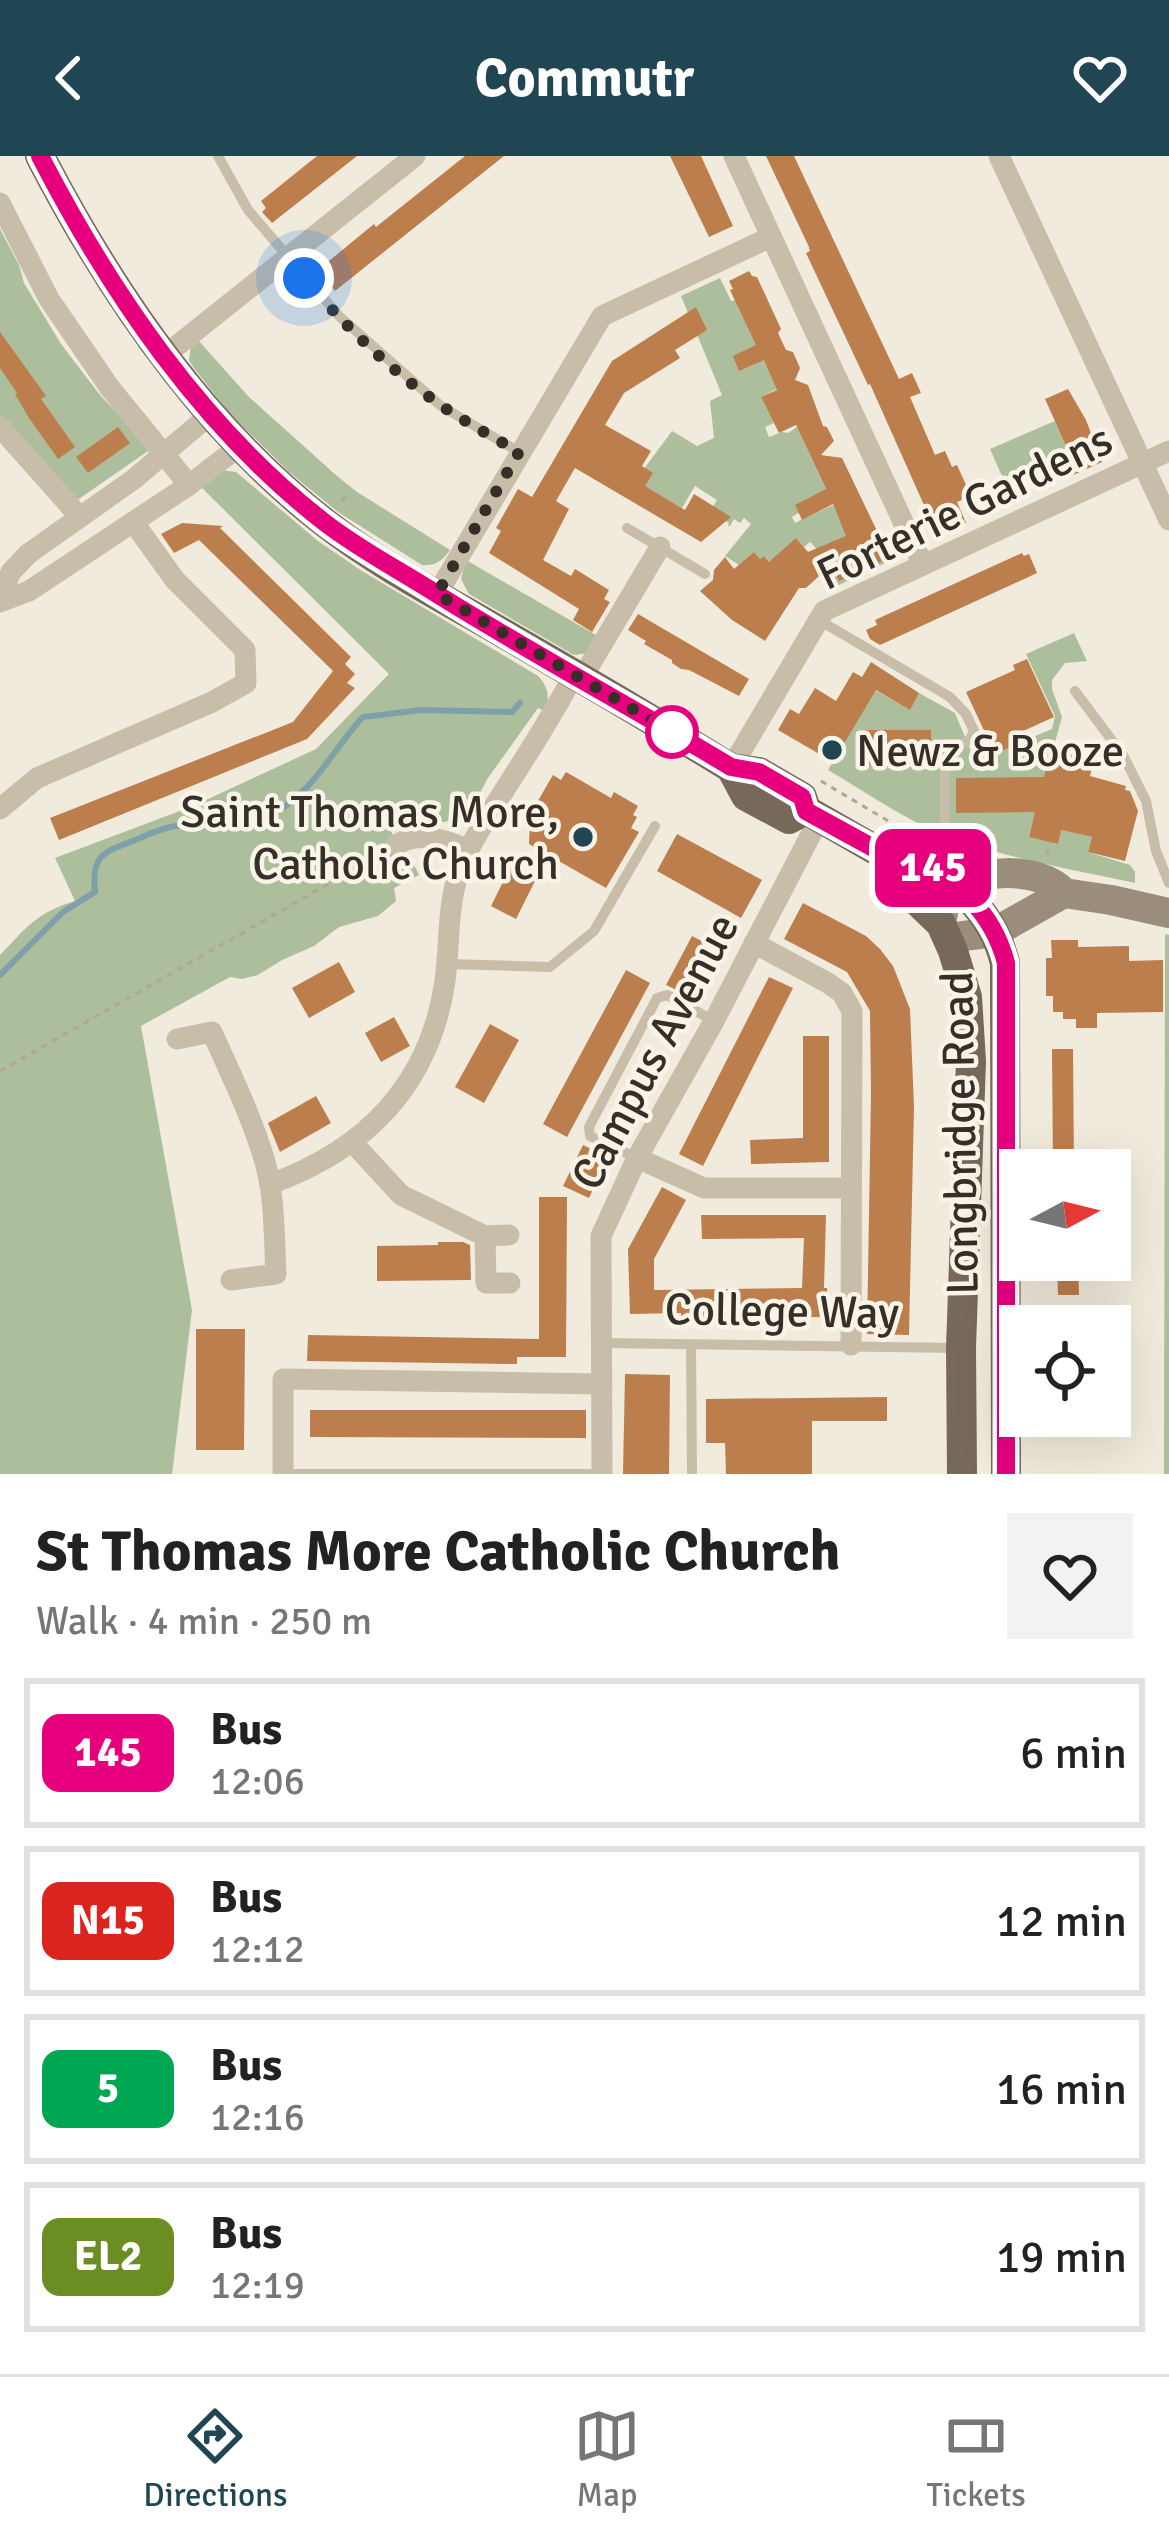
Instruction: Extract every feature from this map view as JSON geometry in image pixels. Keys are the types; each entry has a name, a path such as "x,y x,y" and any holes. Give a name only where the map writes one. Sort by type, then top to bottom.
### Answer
{"main road":[{"name":"Longbridge Road","path":"40,156 120,297 164,356 241,445 325,523 731,767 759,772 802,797 813,815 888,856 908,852 961,887 988,917 1006,963 1006,1149"},
{"name":"Longbridge Road","path":"888,856 892,877 944,931 967,997 971,1060 962,1474"},
{"path":"1064,893 1054,881 996,874 951,893 945,902 944,931 995,932 1064,893 1169,913"},
{"path":"965,1250 999,1249"},
{"name":"Longbridge Road","path":"1006,1281 1006,1474"}],"street":[{"path":"164,356 415,156"},
{"path":"734,156 923,565"},
{"path":"998,156 1169,520"},
{"path":"0,203 49,298 110,388 189,485"},
{"path":"437,594 602,316 771,237"},
{"path":"0,600 11,572 28,554 165,454 212,413"},
{"path":"0,427 80,517"},
{"path":"0,600 29,591 241,445"},
{"name":"Forterie Gardens","path":"731,767 817,619 834,606 1169,451"},
{"path":"0,808 37,778 212,702 246,682 245,650 175,580 134,523"},
{"path":"270,1184 353,1143 396,1100 423,1056 442,1005 453,896 468,850 659,548"},
{"name":"Campus Avenue","path":"602,1474 601,1236 637,1158 754,943 813,815"},
{"path":"396,845 418,836 468,850"},
{"path":"754,943 828,982 842,993 852,1011 850,1345"},
{"path":"176,1039 212,1032 244,1104 270,1184 276,1274 231,1280"},
{"path":"353,1143 401,1195 485,1236 508,1235"},
{"path":"637,1158 704,1188 851,1188"},
{"path":"485,1236 486,1283 510,1283"},
{"path":"283,1474 283,1379 602,1384"}],"lane":[{"path":"218,156 248,210 330,307 442,406 519,452"},
{"path":"627,528 705,574"},
{"path":"817,619 950,697 967,714 974,731 970,739 944,755 945,830 938,856 908,892"},
{"path":"1076,691 1124,755 1146,800 1156,851 1169,883"},
{"path":"448,964 550,967 594,931 655,826"},
{"path":"637,1158 590,1136 589,1127 657,998 667,995 714,1021"},
{"name":"College Way","path":"602,1343 962,1348"},
{"path":"691,1346 692,1474"},
{"path":"283,1474 602,1474"}],"path":[{"path":"338,504 350,493"},
{"path":"0,1071 396,845"}],"green space":[{"path":"0,229 24,283 61,344 151,449 73,503 0,416"},
{"path":"720,278 760,347 739,370 762,356 779,388 761,397 774,423 765,427 769,437 797,427 828,494 792,517 795,523 833,505 863,569 885,563 837,586 829,562 810,542 804,547 796,538 773,566 754,552 739,565 725,556 751,524 744,518 728,526 710,512 717,500 695,486 682,508 635,481 672,431 697,446 714,438 710,401 722,395 681,296"},
{"path":"198,340 249,397 337,476 450,550 447,554 435,564 422,565 338,512 289,472 231,415 193,367 191,345"},
{"path":"1055,421 1069,451 1012,477 1013,482 1006,485 990,449"},
{"path":"221,470 236,472 362,571 538,676 547,701 544,711 538,708 488,778 472,807 459,818 416,821 391,831 419,875 394,888 396,901 378,916 339,927 314,946 258,975 230,977 141,1026 192,1310 172,1474 0,1474 0,955 41,916 75,901 55,858 193,806 316,749 389,674 197,483"},
{"path":"466,560 601,638 589,653 574,655 469,594 461,579"},
{"path":"1074,633 1087,661 1065,663 1052,680 1062,717 1029,836 1057,844 1061,830 1092,837 1088,852 1130,865 1135,883 950,837 828,770 875,690 909,709 919,693 955,713 975,761 1052,729 1055,716 1026,654"},
{"path":"1165,934 1169,935 1169,1474 1164,1474"}],"building":[{"path":"317,156 357,156 272,223 262,212 266,208 261,201"},
{"path":"465,156 504,156 335,291 318,270"},
{"path":"670,156 701,156 733,226 709,237"},
{"path":"766,156 794,156 899,379 912,373 921,393 910,397 935,455 945,451 952,467 957,465 971,496 957,502 966,523 936,532"},
{"path":"749,271 757,277 786,350 793,352 800,368 795,380 808,385 823,426 834,441 821,455 842,458 890,558 839,581 831,565 806,588 799,588 765,641 700,591 713,580 714,570 725,557 734,569 754,552 769,562 796,538 808,552 846,536 833,504 802,520 795,505 826,489 796,425 779,433 761,397 777,390 764,360 739,371 733,356 756,345 729,281"},
{"path":"696,307 707,330 675,350 680,358 624,393 605,425 651,451 642,466 653,473 645,486 685,510 694,494 731,517 701,542 575,468 556,501 569,509 543,560 571,576 575,569 609,590 604,599 610,602 592,632 573,620 579,609 489,553 501,531 496,528 518,489 532,497 612,361"},
{"path":"0,332 75,447 58,459 0,368"},
{"path":"1068,389 1102,462 1069,477 1063,463 1072,459 1045,399"},
{"path":"118,427 130,443 88,473 76,457"},
{"path":"182,523 223,526 220,528 351,657 345,664 355,674 347,683 355,688 307,739 59,840 50,818 293,722 333,671 199,540 174,553 161,534"},
{"path":"1022,553 1029,554 1037,573 880,645 870,639 866,630 877,625 875,620"},
{"path":"638,614 749,679 739,696 681,669 644,644 628,630"},
{"path":"1027,659 1054,717 1008,738 1022,742 995,754 966,692 1015,670 1013,665"},
{"path":"871,662 919,693 910,710 876,690 833,762 778,730 790,709 799,714 815,688 836,701 853,672 862,677"},
{"path":"864,730 931,730 931,765 864,764"},
{"path":"1051,749 1094,760 1090,776 1130,791 1138,811 1125,861 1088,852 1092,837 1061,830 1058,844 1029,837 1035,812 956,813 956,778 1044,777"},
{"name":"Saint Thomas More, Catholic Church","path":"566,772 611,798 614,792 638,806 631,828 639,832 606,888 529,844 528,818 553,775 561,780"},
{"path":"677,834 762,880 741,918 657,871"},
{"path":"510,868 535,881 516,919 491,906"},
{"path":"803,903 866,936 880,949 893,966 910,1009 914,1107 909,1335 867,1334 870,1011 847,972 784,939"},
{"path":"692,936 717,949 692,997 666,985"},
{"path":"1051,940 1078,940 1078,947 1129,946 1129,961 1163,960 1163,1012 1097,1013 1097,1028 1076,1028 1076,1019 1063,1019 1063,1012 1053,1012 1053,996 1046,996"},
{"path":"339,962 355,992 309,1018 292,988"},
{"path":"626,970 650,983 567,1137 543,1124"},
{"path":"769,977 793,988 703,1166 679,1154"},
{"path":"394,1017 410,1046 381,1062 365,1033"},
{"path":"490,1024 519,1040 484,1103 455,1087"},
{"path":"803,1036 829,1036 829,1162 751,1164 750,1140 803,1138"},
{"path":"1052,1049 1073,1049 1074,1149 1053,1149"},
{"path":"316,1096 331,1123 280,1152 268,1123"},
{"path":"583,1145 608,1157 589,1198 563,1186"},
{"path":"662,1187 686,1200 654,1259 654,1290 802,1288 804,1238 702,1239 701,1215 826,1215 827,1317 630,1314 628,1249"},
{"path":"539,1197 567,1197 566,1357 517,1357 517,1364 307,1361 308,1335 539,1339"},
{"path":"470,1245 471,1280 377,1281 377,1246"},
{"path":"1058,1281 1079,1281 1079,1295 1058,1295"},
{"path":"196,1329 245,1329 244,1450 196,1450"},
{"path":"625,1374 670,1375 669,1474 623,1474"},
{"path":"887,1397 887,1421 812,1421 812,1474 726,1474 725,1443 706,1443 706,1399"},
{"path":"310,1410 586,1410 586,1438 310,1437"}],"waterway":[{"path":"0,975 63,912 95,892 97,863 107,852 170,827 240,822 276,812 313,781 363,717 422,710 512,712 520,703"}],"bus line":[{"name":"145","path":"40,156 120,297 164,356 241,445 325,523 456,606 731,767 759,772 802,797 806,811 819,819 888,856 908,852 961,887 988,917 1006,963 1006,1474"}],"place":[{"name":"Newz & Booze","path":"832,750"},
{"name":"Saint Thomas More, Catholic Church","path":"583,837"}],"route":[{"path":"304,278 442,406 519,452 437,594 672,732"}]}
